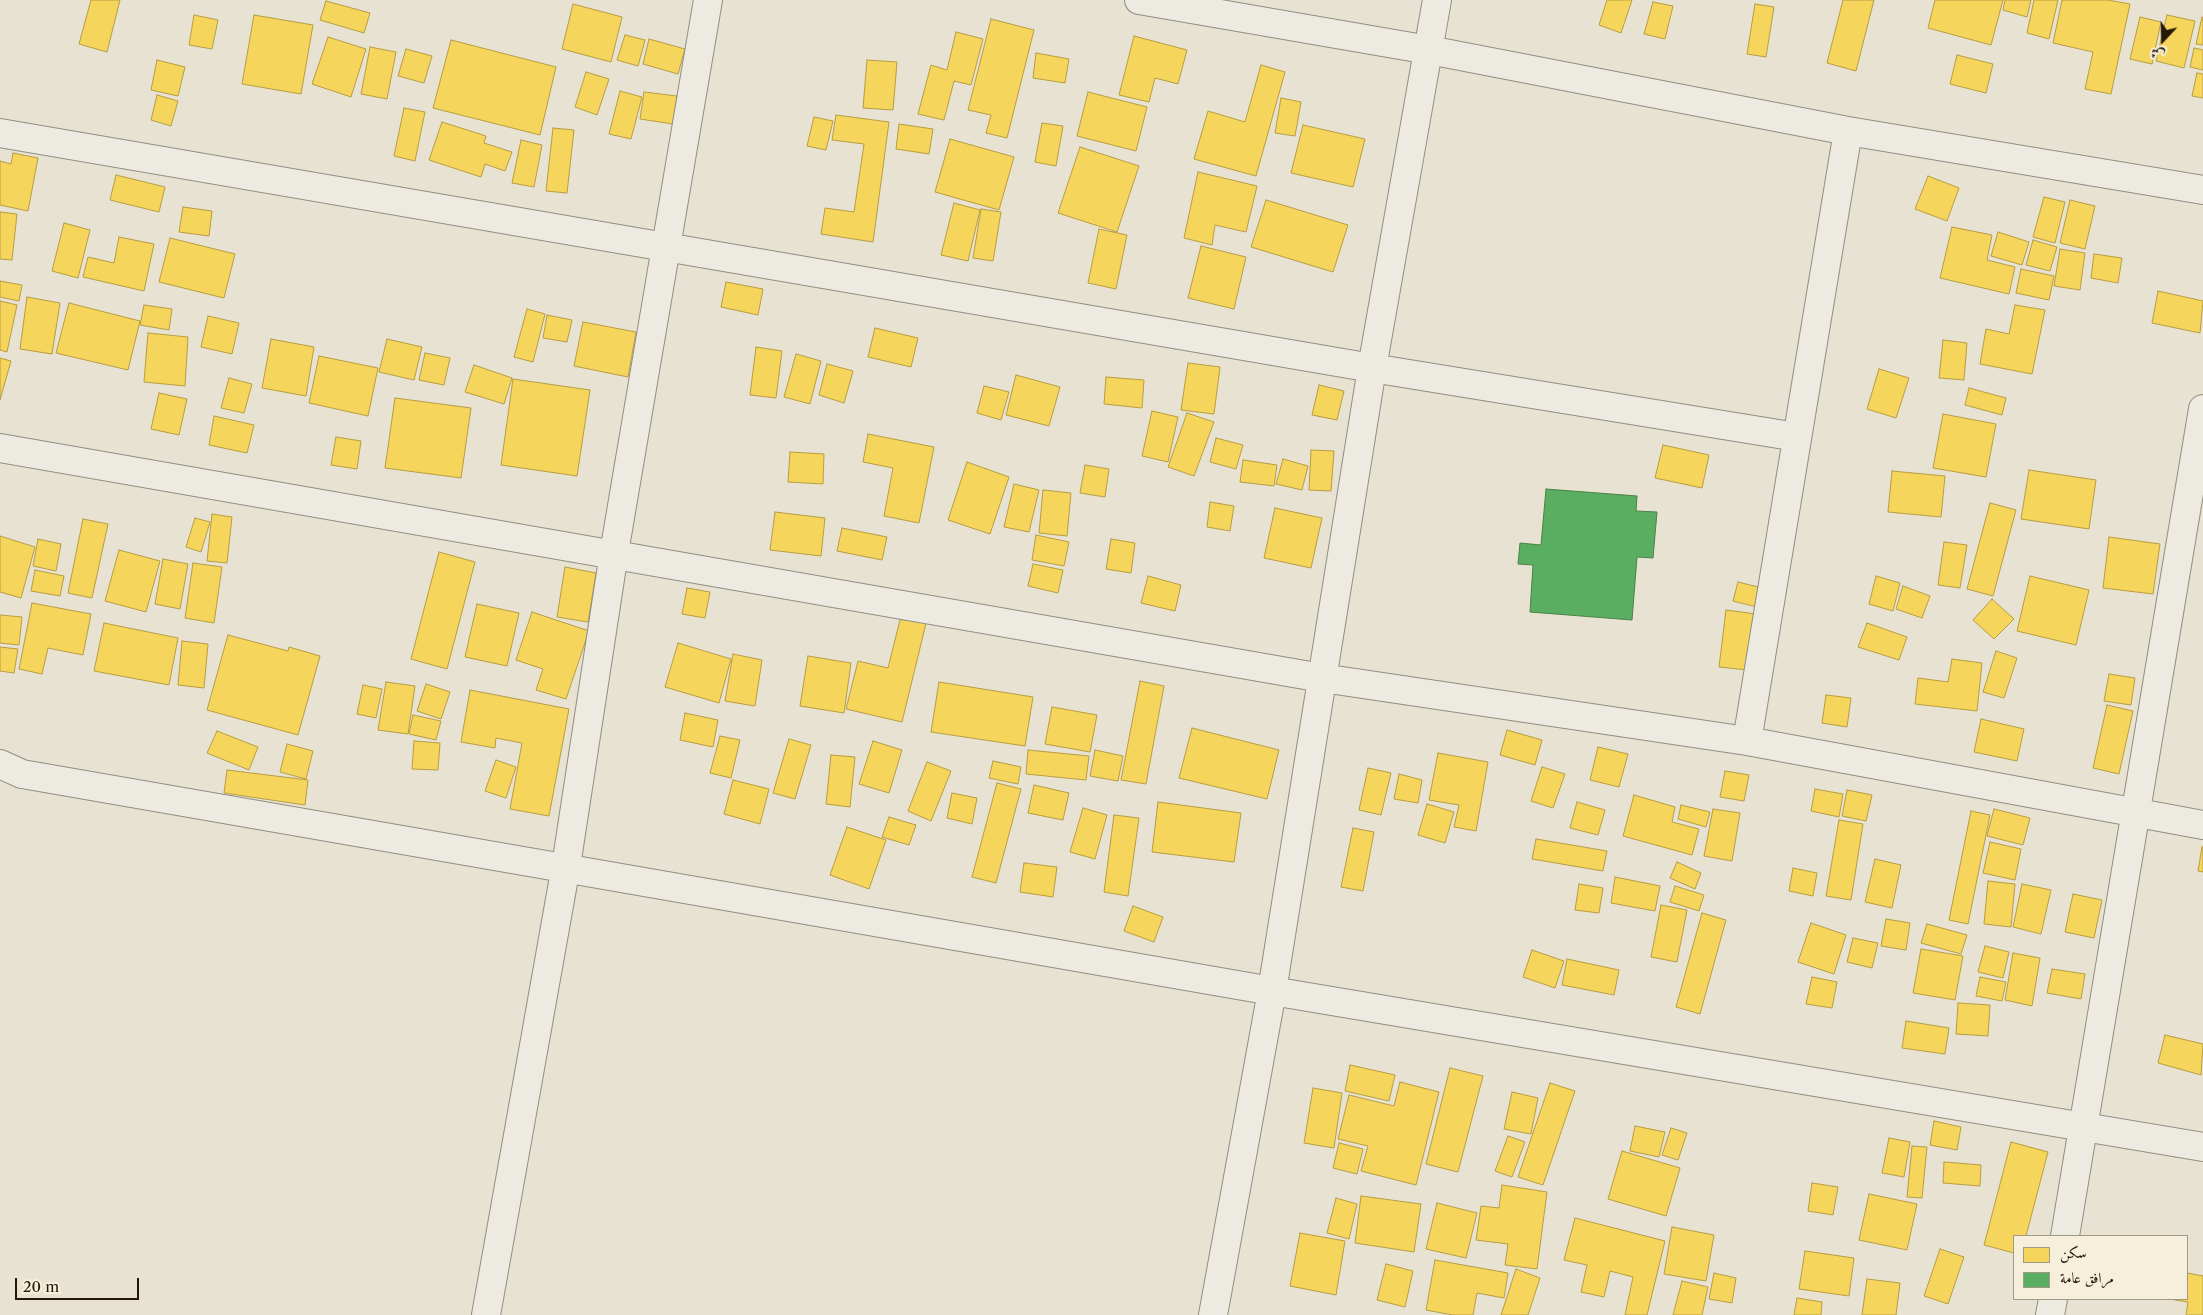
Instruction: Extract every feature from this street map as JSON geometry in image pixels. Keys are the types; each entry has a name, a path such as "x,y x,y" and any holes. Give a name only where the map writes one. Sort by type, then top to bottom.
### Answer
{"street":[{"path":"486,1315 566,866 614,553 708,0"},
{"path":"1139,0 1429,50 1848,131 2203,190"},
{"path":"1214,1315 1272,991 1372,368 1437,0"},
{"path":"1747,741 1848,131"},
{"path":"0,133 1372,368 1797,437"},
{"path":"2065,1235 2085,1127 2134,812 2203,410"},
{"path":"0,448 614,553 1322,678 1747,741 2203,825"},
{"path":"0,764 22,774 566,866 1272,991 2203,1147"},
{"path":"2050,1315 2053,1300"}],"building: سكن":[{"path":"91,0 120,0 107,52 79,44"},
{"path":"1607,0 1632,0 1621,33 1599,25"},
{"path":"1843,0 1874,0 1856,71 1827,63"},
{"path":"1935,0 2003,0 1991,45 1928,28"},
{"path":"2005,0 2031,0 2027,17 2003,10"},
{"path":"2034,0 2058,0 2049,39 2027,33"},
{"path":"2062,0 2108,0 2130,4 2111,94 2085,89 2093,52 2053,43"},
{"path":"326,1 370,13 364,33 320,20"},
{"path":"1653,2 1673,6 1665,39 1644,34"},
{"path":"573,4 622,17 611,62 562,49"},
{"path":"1755,4 1774,7 1766,57 1747,54"},
{"path":"194,15 218,20 212,49 189,45"},
{"path":"254,15 313,25 301,94 242,84"},
{"path":"2167,15 2195,21 2184,68 2156,61"},
{"path":"2140,17 2161,22 2152,64 2130,59"},
{"path":"2203,18 2203,45 2196,44"},
{"path":"991,19 1034,30 1007,138 986,133 991,115 968,110"},
{"path":"956,32 983,39 971,85 954,81 944,120 918,114 931,65 947,70"},
{"path":"625,35 645,40 638,66 617,60"},
{"path":"1134,36 1187,50 1178,84 1155,78 1149,102 1119,95"},
{"path":"328,37 366,49 351,97 312,84"},
{"path":"649,39 685,49 678,74 643,64"},
{"path":"451,40 556,67 540,135 433,108"},
{"path":"370,47 396,52 387,99 361,94"},
{"path":"2194,48 2203,50 2203,70 2190,67"},
{"path":"406,49 432,56 424,83 398,76"},
{"path":"1036,53 1069,59 1065,83 1033,78"},
{"path":"1957,55 1993,64 1986,93 1950,84"},
{"path":"157,60 185,67 178,96 151,90"},
{"path":"867,60 897,62 893,110 863,108"},
{"path":"1261,65 1285,72 1256,176 1194,159 1208,111 1245,122"},
{"path":"586,72 609,79 597,115 575,107"},
{"path":"2197,73 2203,74 2203,98 2192,96"},
{"path":"620,91 642,97 631,139 609,134"},
{"path":"644,92 677,96 673,124 640,119"},
{"path":"1088,92 1147,107 1136,151 1077,136"},
{"path":"157,95 178,101 171,126 151,120"},
{"path":"1281,98 1301,102 1295,136 1275,133"},
{"path":"404,108 425,112 415,161 394,156"},
{"path":"836,115 889,122 873,242 821,234 825,208 854,212 864,144 832,140"},
{"path":"814,117 833,121 826,150 807,146"},
{"path":"442,122 486,136 484,143 512,152 505,171 485,164 481,177 429,160"},
{"path":"1042,123 1063,126 1056,166 1035,162"},
{"path":"899,124 933,129 929,154 896,149"},
{"path":"1303,125 1365,139 1353,187 1291,173"},
{"path":"553,128 574,130 567,193 546,191"},
{"path":"950,139 1014,157 999,210 935,192"},
{"path":"521,140 542,145 534,187 512,183"},
{"path":"1080,147 1139,166 1117,232 1058,213"},
{"path":"13,153 38,158 28,211 0,205 0,161 11,164"},
{"path":"1198,172 1257,186 1246,232 1215,225 1212,245 1184,238"},
{"path":"116,175 165,187 159,212 110,200"},
{"path":"1928,176 1959,188 1947,221 1915,209"},
{"path":"2044,197 2065,202 2055,243 2033,237"},
{"path":"1266,200 1348,225 1333,272 1251,247"},
{"path":"2070,200 2095,206 2085,249 2060,243"},
{"path":"954,203 980,210 968,261 941,255"},
{"path":"183,207 212,211 209,236 179,232"},
{"path":"981,209 1001,212 993,261 973,258"},
{"path":"0,212 17,214 12,260 0,259"},
{"path":"64,223 90,230 78,278 52,271"},
{"path":"1952,227 1992,235 1987,260 2015,267 2009,294 1940,278"},
{"path":"1099,229 1127,235 1116,289 1088,283"},
{"path":"1998,232 2029,242 2022,265 1991,256"},
{"path":"119,237 154,244 144,291 83,277 88,257 114,263"},
{"path":"170,238 235,254 224,298 159,282"},
{"path":"2033,240 2057,247 2050,271 2026,265"},
{"path":"1201,246 1246,257 1234,309 1188,298"},
{"path":"2060,249 2085,253 2080,290 2054,286"},
{"path":"2094,254 2122,258 2118,283 2091,278"},
{"path":"2021,269 2054,276 2049,300 2016,293"},
{"path":"0,281 22,285 19,301 0,297"},
{"path":"726,282 763,289 758,315 721,307"},
{"path":"2158,291 2203,301 2200,333 2152,323"},
{"path":"27,297 60,303 52,354 20,349"},
{"path":"0,301 17,305 7,352 0,350"},
{"path":"69,303 140,321 128,370 56,353"},
{"path":"144,305 172,309 169,330 140,325"},
{"path":"2015,305 2045,310 2032,374 1980,364 1986,329 2009,334"},
{"path":"527,309 545,314 533,362 514,357"},
{"path":"547,315 572,320 567,342 543,338"},
{"path":"208,316 239,323 232,354 201,347"},
{"path":"583,322 636,332 628,377 574,366"},
{"path":"875,328 918,338 911,367 868,357"},
{"path":"148,333 188,337 185,386 144,382"},
{"path":"271,339 314,347 306,396 262,388"},
{"path":"387,339 422,347 414,380 379,372"},
{"path":"1943,340 1967,343 1964,380 1939,378"},
{"path":"756,347 782,351 776,398 750,395"},
{"path":"425,353 450,358 444,385 419,380"},
{"path":"796,354 821,361 810,404 784,397"},
{"path":"319,356 378,368 368,416 309,403"},
{"path":"0,358 11,361 0,400"},
{"path":"1188,363 1220,367 1214,414 1181,410"},
{"path":"827,364 853,371 844,403 819,395"},
{"path":"474,365 512,378 504,404 465,392"},
{"path":"1879,369 1909,378 1896,418 1867,409"},
{"path":"1016,375 1060,387 1049,426 1006,415"},
{"path":"1106,377 1144,380 1142,408 1104,404"},
{"path":"229,378 252,384 244,413 221,408"},
{"path":"513,379 590,390 577,476 501,465"},
{"path":"1319,385 1344,391 1337,420 1312,415"},
{"path":"984,386 1009,392 1001,420 977,413"},
{"path":"1969,388 2006,398 2002,415 1965,405"},
{"path":"159,393 187,399 179,435 151,429"},
{"path":"395,398 471,408 461,478 385,468"},
{"path":"1152,411 1178,417 1168,462 1142,456"},
{"path":"1187,413 1214,422 1194,476 1168,467"},
{"path":"1943,414 1996,424 1986,477 1933,468"},
{"path":"214,416 254,425 247,453 209,445"},
{"path":"868,434 934,447 919,523 884,516 893,468 863,462"},
{"path":"336,437 361,441 357,469 331,465"},
{"path":"1216,438 1243,445 1236,469 1210,462"},
{"path":"1663,445 1709,455 1702,488 1655,478"},
{"path":"1311,450 1334,451 1331,491 1309,490"},
{"path":"790,452 824,454 823,484 788,482"},
{"path":"1283,459 1308,466 1302,490 1276,484"},
{"path":"1243,460 1277,465 1274,486 1240,482"},
{"path":"967,462 1009,477 990,534 948,520"},
{"path":"1085,465 1109,469 1105,497 1080,493"},
{"path":"2029,470 2096,480 2089,529 2021,519"},
{"path":"1892,471 1945,476 1941,517 1888,512"},
{"path":"1014,484 1039,490 1029,532 1004,527"},
{"path":"1043,490 1071,493 1067,536 1039,533"},
{"path":"1210,502 1234,506 1230,531 1207,527"},
{"path":"1990,503 2016,510 1993,596 1967,589"},
{"path":"1275,508 1322,518 1311,568 1264,558"},
{"path":"775,512 825,518 821,556 770,550"},
{"path":"212,514 232,517 227,563 207,561"},
{"path":"195,518 210,522 201,552 186,547"},
{"path":"83,519 108,524 92,598 68,593"},
{"path":"842,528 887,537 882,560 837,551"},
{"path":"1036,535 1069,542 1064,566 1032,560"},
{"path":"0,536 35,547 21,598 0,592"},
{"path":"2109,537 2160,544 2153,594 2103,588"},
{"path":"38,539 61,544 56,571 33,566"},
{"path":"1111,539 1135,543 1131,573 1106,569"},
{"path":"1944,542 1967,545 1960,588 1938,585"},
{"path":"119,550 160,561 146,612 105,601"},
{"path":"439,552 475,562 447,669 411,659"},
{"path":"163,559 188,564 180,609 155,604"},
{"path":"193,563 222,567 214,623 185,618"},
{"path":"1033,564 1063,570 1058,593 1028,586"},
{"path":"565,567 596,573 588,622 557,617"},
{"path":"35,570 64,576 60,596 31,591"},
{"path":"1148,576 1181,585 1175,611 1141,603"},
{"path":"1876,576 1900,583 1893,611 1869,604"},
{"path":"2030,576 2089,590 2076,645 2017,631"},
{"path":"1738,582 1766,589 1761,608 1733,601"},
{"path":"1903,586 1930,596 1922,618 1896,609"},
{"path":"687,588 710,592 705,618 682,614"},
{"path":"1992,599 2014,619 1994,639 1973,620"},
{"path":"32,603 91,614 83,655 48,648 42,674 19,669"},
{"path":"477,604 519,613 507,666 465,657"},
{"path":"903,608 928,615 902,722 846,709 858,661 888,668"},
{"path":"1726,610 1756,614 1748,670 1719,667"},
{"path":"532,612 589,631 566,699 536,690 543,669 516,660"},
{"path":"0,615 22,617 19,645 0,643"},
{"path":"104,623 178,638 169,685 94,671"},
{"path":"1867,623 1907,637 1899,660 1858,647"},
{"path":"228,635 288,651 289,647 320,656 298,735 207,710"},
{"path":"182,641 208,644 204,688 178,685"},
{"path":"678,643 731,659 719,703 665,687"},
{"path":"0,647 18,649 14,673 0,671"},
{"path":"1996,651 2017,658 2004,698 1983,692"},
{"path":"733,654 762,660 755,706 725,701"},
{"path":"808,656 851,663 844,713 800,706"},
{"path":"1952,659 1982,663 1977,711 1915,704 1918,678 1948,682"},
{"path":"2109,674 2135,678 2131,705 2104,701"},
{"path":"1140,681 1164,686 1146,784 1121,780"},
{"path":"386,682 415,686 408,734 378,730"},
{"path":"939,682 1033,697 1025,746 931,732"},
{"path":"426,684 450,692 441,719 417,711"},
{"path":"363,685 382,689 376,718 357,714"},
{"path":"470,690 569,709 549,816 510,809 522,743 496,738 495,748 461,742"},
{"path":"1826,695 1851,698 1847,727 1822,723"},
{"path":"2107,705 2133,711 2119,774 2093,768"},
{"path":"1052,707 1097,715 1090,752 1045,744"},
{"path":"685,713 718,720 713,747 680,740"},
{"path":"413,715 441,721 436,740 409,734"},
{"path":"1981,719 2024,729 2017,761 1974,752"},
{"path":"1192,728 1279,750 1267,799 1179,778"},
{"path":"1507,730 1542,740 1535,765 1500,755"},
{"path":"217,731 258,747 249,770 207,753"},
{"path":"720,736 740,740 731,778 710,773"},
{"path":"789,739 811,745 795,799 773,793"},
{"path":"414,741 440,743 438,770 412,769"},
{"path":"873,741 902,750 889,793 859,784"},
{"path":"287,744 313,751 306,779 280,772"},
{"path":"1598,747 1628,754 1619,787 1590,780"},
{"path":"1028,750 1089,756 1086,780 1026,774"},
{"path":"1095,750 1123,756 1118,781 1090,776"},
{"path":"1438,753 1488,762 1476,831 1454,827 1459,805 1429,800"},
{"path":"831,755 855,757 850,807 826,804"},
{"path":"496,760 516,767 506,798 485,791"},
{"path":"993,761 1021,767 1018,784 989,778"},
{"path":"927,762 951,771 931,821 908,811"},
{"path":"1542,767 1565,774 1553,808 1531,801"},
{"path":"1368,768 1391,773 1381,815 1359,810"},
{"path":"227,770 308,780 305,805 224,793"},
{"path":"1725,771 1749,775 1744,801 1720,797"},
{"path":"1399,774 1422,780 1418,803 1394,799"},
{"path":"733,780 769,789 760,824 724,814"},
{"path":"997,783 1021,789 996,883 972,877"},
{"path":"1034,785 1069,793 1063,820 1028,813"},
{"path":"1815,789 1843,794 1839,817 1811,811"},
{"path":"1847,790 1872,795 1866,821 1842,816"},
{"path":"952,793 977,798 972,824 947,818"},
{"path":"1634,795 1675,807 1672,822 1699,829 1692,855 1623,836"},
{"path":"1158,802 1241,813 1234,862 1152,852"},
{"path":"1577,802 1605,810 1598,835 1570,828"},
{"path":"1427,804 1454,812 1445,843 1418,835"},
{"path":"1681,805 1710,812 1706,827 1678,819"},
{"path":"1083,808 1107,815 1095,859 1070,852"},
{"path":"1713,809 1740,813 1732,861 1704,856"},
{"path":"1994,809 2030,818 2023,845 1987,836"},
{"path":"1971,811 1990,815 1968,924 1949,920"},
{"path":"1114,815 1139,818 1128,896 1104,892"},
{"path":"889,817 916,825 909,845 882,837"},
{"path":"1839,820 1863,824 1851,900 1826,896"},
{"path":"847,827 886,840 869,889 830,875"},
{"path":"1353,828 1374,832 1363,891 1341,887"},
{"path":"1536,839 1607,851 1603,871 1532,859"},
{"path":"1990,842 2021,849 2015,880 1983,873"},
{"path":"2203,847 2203,872 2198,871"},
{"path":"1875,859 1901,865 1892,908 1865,902"},
{"path":"1677,862 1701,873 1695,889 1670,878"},
{"path":"1024,863 1057,867 1053,897 1020,892"},
{"path":"1793,868 1817,873 1813,896 1789,891"},
{"path":"1615,877 1660,886 1655,911 1611,903"},
{"path":"1988,881 2015,884 2011,927 1984,924"},
{"path":"1579,884 1603,888 1599,913 1575,910"},
{"path":"2022,884 2051,890 2041,934 2013,927"},
{"path":"1675,886 1704,895 1699,911 1670,902"},
{"path":"2073,894 2102,900 2094,938 2065,932"},
{"path":"1661,905 1687,910 1677,962 1651,957"},
{"path":"1133,906 1163,917 1154,942 1124,931"},
{"path":"1702,913 1726,920 1700,1014 1676,1007"},
{"path":"1886,919 1910,923 1906,950 1881,946"},
{"path":"1811,923 1846,935 1834,974 1798,962"},
{"path":"1927,924 1967,935 1961,954 1921,943"},
{"path":"1853,938 1878,943 1872,968 1847,962"},
{"path":"1985,946 2009,952 2003,978 1978,972"},
{"path":"1921,949 1963,956 1955,1000 1913,993"},
{"path":"1532,950 1564,961 1555,988 1523,977"},
{"path":"2013,953 2040,958 2032,1006 2005,1000"},
{"path":"1567,959 1619,970 1614,995 1562,985"},
{"path":"2052,969 2085,974 2081,999 2047,993"},
{"path":"1812,977 1837,982 1832,1008 1806,1004"},
{"path":"1980,977 2006,982 2002,1001 1976,996"},
{"path":"1958,1003 1990,1005 1988,1036 1956,1034"},
{"path":"1906,1021 1949,1028 1945,1054 1902,1048"},
{"path":"2165,1035 2203,1044 2201,1075 2158,1063"},
{"path":"1350,1065 1395,1075 1389,1101 1345,1091"},
{"path":"1450,1068 1483,1076 1458,1172 1426,1164"},
{"path":"1400,1082 1439,1092 1416,1185 1361,1171 1368,1146 1338,1139 1349,1095 1394,1106"},
{"path":"1550,1083 1575,1091 1543,1185 1518,1177"},
{"path":"1313,1088 1342,1093 1334,1148 1304,1143"},
{"path":"1512,1092 1538,1098 1531,1134 1504,1129"},
{"path":"1934,1121 1961,1127 1957,1150 1930,1145"},
{"path":"1635,1126 1665,1132 1659,1157 1630,1151"},
{"path":"1671,1128 1687,1133 1678,1160 1662,1155"},
{"path":"1508,1136 1525,1142 1512,1177 1495,1171"},
{"path":"1889,1138 1910,1142 1904,1177 1882,1173"},
{"path":"2011,1142 2048,1152 2026,1235 2013,1235 2013,1253 1984,1245"},
{"path":"1339,1143 1363,1149 1357,1174 1333,1168"},
{"path":"1912,1146 1927,1147 1922,1198 1907,1197"},
{"path":"1622,1151 1680,1168 1666,1216 1608,1199"},
{"path":"1944,1162 1981,1165 1980,1186 1943,1183"},
{"path":"1812,1183 1838,1187 1833,1215 1808,1211"},
{"path":"1502,1185 1547,1192 1537,1269 1505,1265 1508,1244 1476,1240 1481,1206 1499,1208"},
{"path":"1869,1194 1917,1204 1907,1250 1859,1240"},
{"path":"1361,1196 1421,1204 1414,1252 1355,1243"},
{"path":"1336,1198 1357,1204 1349,1239 1327,1233"},
{"path":"1437,1203 1477,1213 1466,1258 1426,1249"},
{"path":"1575,1218 1665,1241 1647,1315 1625,1315 1633,1277 1610,1271 1604,1297 1581,1292 1587,1265 1564,1260"},
{"path":"1672,1227 1714,1235 1706,1281 1664,1274"},
{"path":"1300,1233 1345,1241 1336,1295 1290,1286"},
{"path":"1940,1249 1964,1257 1948,1304 1924,1296"},
{"path":"1805,1251 1854,1258 1849,1296 1799,1289"},
{"path":"1435,1260 1508,1273 1504,1298 1477,1293 1473,1315 1453,1315 1426,1310"},
{"path":"1386,1264 1413,1271 1405,1307 1377,1300"},
{"path":"1516,1269 1540,1278 1528,1315 1501,1315"},
{"path":"1714,1273 1736,1278 1732,1303 1709,1299"},
{"path":"2188,1273 2203,1276 2203,1315 2186,1315 2188,1302 2175,1300 2188,1300"},
{"path":"1867,1279 1900,1283 1896,1315 1862,1315"},
{"path":"1682,1281 1708,1287 1702,1315 1673,1315"},
{"path":"1797,1298 1822,1302 1821,1315 1794,1315"}],"building: مرافق عامة":[{"path":"1546,489 1637,496 1636,511 1657,512 1653,558 1637,557 1632,620 1530,612 1533,565 1518,564 1520,543 1541,545"}]}
